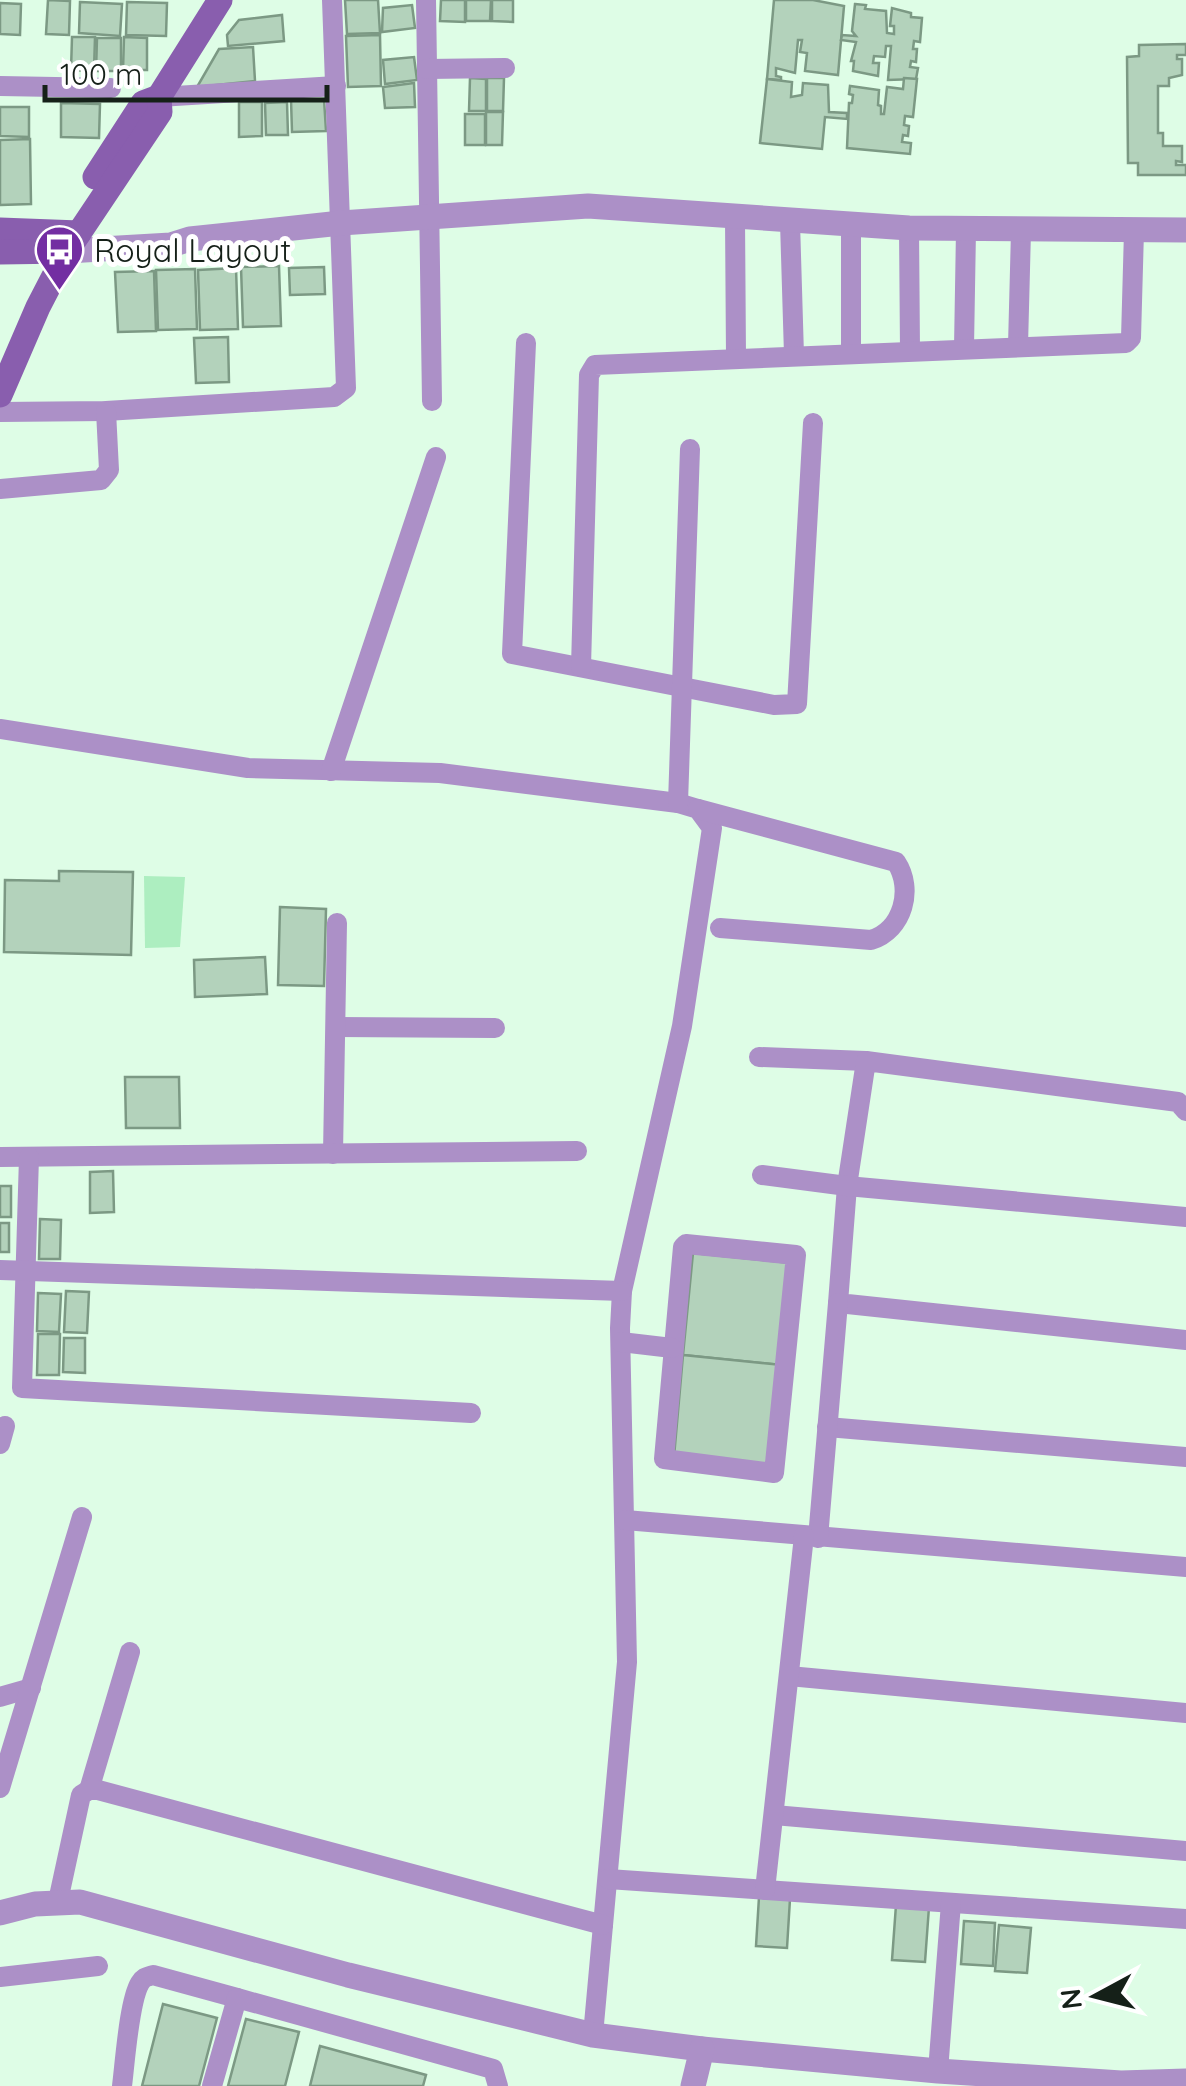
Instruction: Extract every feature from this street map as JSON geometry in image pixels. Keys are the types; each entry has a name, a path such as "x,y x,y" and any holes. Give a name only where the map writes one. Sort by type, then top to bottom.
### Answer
{"main road":[{"path":"0,353 144,103 159,97 220,0"},
{"path":"0,230 64,242"},
{"path":"0,252 64,242"},
{"path":"0,394 64,242"}],"street":[{"path":"0,412 106,411 334,397 346,388 332,0"},
{"path":"426,0 432,401"},
{"path":"427,69 505,68"},
{"path":"0,86 111,88"},
{"path":"159,97 336,86"},
{"path":"64,242 168,230 190,238 588,206 909,228 1186,230"},
{"path":"735,218 736,358"},
{"path":"790,222 794,355"},
{"path":"851,225 851,353"},
{"path":"909,228 910,350"},
{"path":"964,348 966,230"},
{"path":"581,667 590,370 604,363 1130,342 1134,230"},
{"path":"1018,346 1021,231"},
{"path":"526,343 512,654 774,706 797,704 812,423"},
{"path":"0,489 101,480 109,470 106,411"},
{"path":"593,2035 628,1662 622,1290 682,1026 712,828 688,806 682,688 690,449"},
{"path":"331,771 436,457"},
{"path":"0,729 248,768 440,773 688,806 896,862 907,882 900,917 885,936 871,940 720,928"},
{"path":"334,1154 338,923"},
{"path":"336,1027 495,1028"},
{"path":"759,1057 866,1061 1178,1102 1186,1110"},
{"path":"765,1890 789,1676 827,1427 847,1186 866,1061"},
{"path":"0,1158 577,1151"},
{"path":"29,1157 22,1388 471,1413"},
{"path":"762,1175 1186,1217"},
{"path":"685,1245 794,1254 774,1473 664,1459 672,1348 685,1245"},
{"path":"0,1270 622,1290"},
{"path":"838,1303 1186,1340"},
{"path":"620,1342 672,1348"},
{"path":"827,1427 1186,1457"},
{"path":"0,1788 82,1517"},
{"path":"625,1520 1186,1567"},
{"path":"58,1901 81,1795 88,1790 130,1652"},
{"path":"789,1676 1186,1713"},
{"path":"0,1697 31,1688"},
{"path":"88,1790 604,1925"},
{"path":"774,1815 1186,1851"},
{"path":"608,1879 1186,1920"},
{"path":"0,1914 58,1901 80,1902 348,1976 593,2035 702,2050 938,2071 1121,2084 1186,2081"},
{"path":"938,2071 951,1903"},
{"path":"0,1978 98,1966"},
{"path":"122,2086 139,1985 153,1975 493,2069 498,2086"},
{"path":"212,2086 237,1998"},
{"path":"692,2086 702,2050"}],"green space":[{"path":"144,876 185,877 180,947 145,948"}],"building":[{"path":"48,0 70,1 69,35 46,34"},
{"path":"345,0 378,0 380,33 347,34"},
{"path":"441,0 465,0 465,22 440,21"},
{"path":"466,0 491,0 490,21 466,21"},
{"path":"492,0 513,0 513,22 492,21"},
{"path":"774,0 813,0 844,6 838,75 805,71 807,53 800,52 802,40 798,40 795,73 776,68 776,76 781,80 767,79"},
{"path":"80,2 122,4 120,36 79,33"},
{"path":"127,2 167,3 166,36 126,35"},
{"path":"0,3 21,4 20,35 0,34"},
{"path":"855,4 886,11 887,33 894,34 894,26 890,26 892,8 922,18 920,42 914,41 916,62 911,61 910,67 918,68 916,79 888,80 891,46 886,46 885,57 874,56 873,63 879,63 878,76 853,71 851,61 856,42 841,40 842,35 856,36 852,31"},
{"path":"412,5 415,28 382,32 383,8"},
{"path":"282,15 284,41 228,46 227,35 239,20"},
{"path":"380,35 381,86 348,87 346,36"},
{"path":"72,37 95,37 94,71 71,70"},
{"path":"124,37 147,38 147,70 123,70"},
{"path":"97,38 121,38 121,71 96,71"},
{"path":"1186,44 1186,55 1177,55 1177,59 1182,59 1182,75 1169,78 1169,86 1158,86 1158,133 1163,133 1163,146 1182,146 1182,162 1176,161 1176,165 1186,165 1186,175 1138,175 1138,163 1128,163 1127,57 1139,56 1139,45"},
{"path":"253,47 255,81 197,87 219,49"},
{"path":"414,57 417,80 385,84 383,60"},
{"path":"470,78 486,79 486,111 469,111"},
{"path":"487,78 504,78 503,111 487,111"},
{"path":"904,78 917,79 913,117 905,116 908,136 903,135 902,142 911,143 910,154 847,148 849,103 853,95 849,94 850,86 879,90 878,105 884,114 887,87 903,89"},
{"path":"767,79 792,82 791,97 802,95 803,83 828,85 829,112 847,113 847,119 825,117 822,149 760,143"},
{"path":"414,83 415,107 385,108 383,87"},
{"path":"324,99 326,131 292,132 291,100"},
{"path":"239,102 262,102 262,136 239,137"},
{"path":"287,102 288,135 266,135 265,103"},
{"path":"61,103 100,104 99,138 61,137"},
{"path":"0,107 29,107 29,137 0,136"},
{"path":"486,112 503,112 502,145 486,145"},
{"path":"465,114 485,114 485,145 465,145"},
{"path":"30,139 31,204 0,205 0,140"},
{"path":"279,266 281,326 243,327 241,267"},
{"path":"324,267 325,294 290,295 289,268"},
{"path":"236,268 238,329 200,330 198,270"},
{"path":"195,269 197,329 158,330 156,270"},
{"path":"154,271 156,331 118,332 115,272"},
{"path":"228,337 229,382 196,383 194,338"},
{"path":"59,871 133,872 131,955 4,952 5,880 59,881"},
{"path":"280,907 326,909 324,986 278,985"},
{"path":"265,957 267,994 195,997 194,960"},
{"path":"125,1077 179,1077 180,1128 126,1128"},
{"path":"113,1171 114,1212 90,1213 90,1172"},
{"path":"0,1186 11,1186 11,1217 0,1217"},
{"path":"40,1219 61,1220 60,1259 39,1259"},
{"path":"0,1223 9,1223 9,1252 0,1252"},
{"path":"693,1253 791,1263 782,1365 683,1355"},
{"path":"66,1291 89,1292 87,1333 64,1332"},
{"path":"38,1293 61,1294 59,1332 37,1331"},
{"path":"38,1334 60,1334 59,1375 37,1375"},
{"path":"64,1338 85,1338 85,1373 63,1372"},
{"path":"683,1355 782,1365 772,1467 674,1457"},
{"path":"759,1897 790,1899 787,1948 756,1946"},
{"path":"896,1905 929,1907 925,1962 892,1960"},
{"path":"964,1921 995,1923 993,1966 961,1964"},
{"path":"999,1925 1031,1928 1027,1973 995,1971"},
{"path":"163,2004 217,2018 199,2086 142,2086"},
{"path":"246,2019 299,2032 285,2086 228,2086"},
{"path":"320,2046 426,2075 423,2086 310,2086"}],"place":[{"name":"Royal Layout","path":"59,292"}]}
